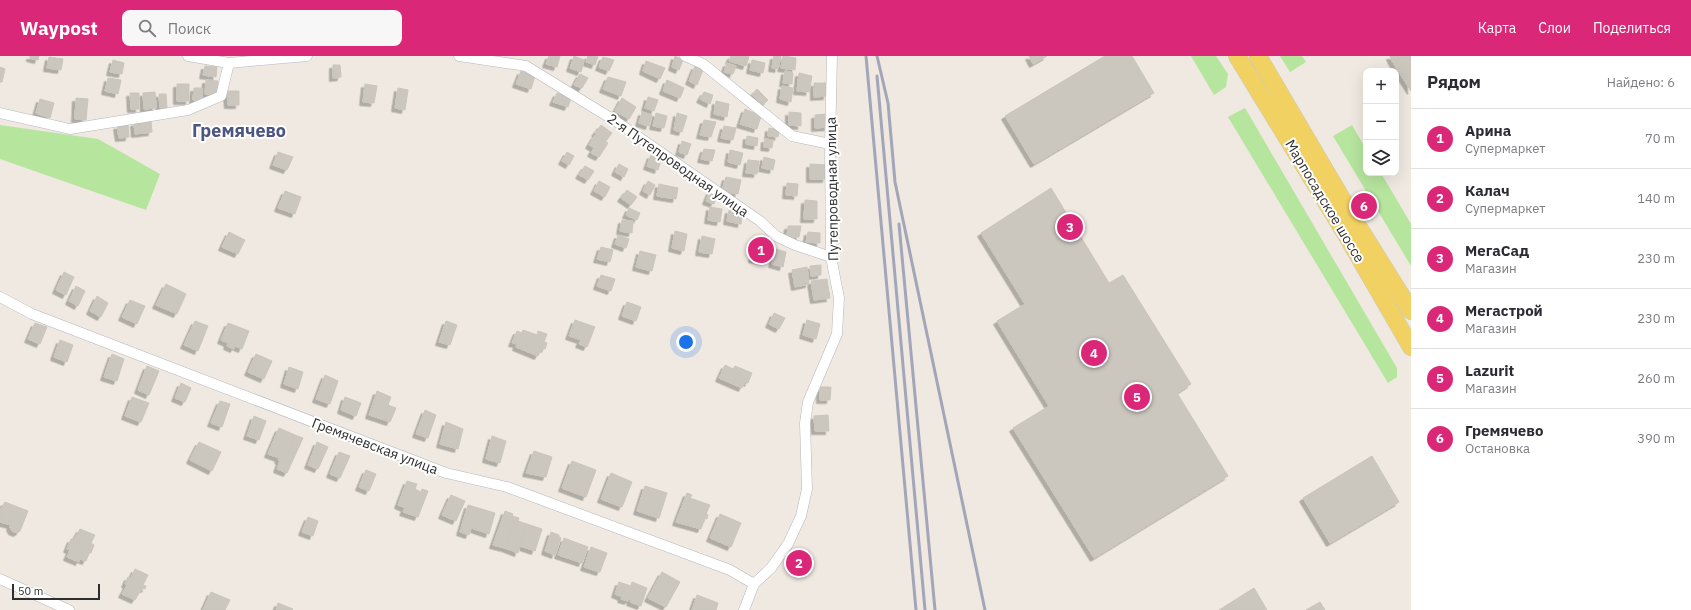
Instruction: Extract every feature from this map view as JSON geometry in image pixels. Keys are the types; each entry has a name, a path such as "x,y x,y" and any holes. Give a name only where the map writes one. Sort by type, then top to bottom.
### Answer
{"main road":[{"name":"Марпосадское шоссе","path":"1237,56 1345,233 1411,347"},
{"name":"Марпосадское шоссе","path":"1258,56 1358,226 1411,311"}],"street":[{"path":"188,56 229,63 307,56"},
{"name":"2-я Путепроводная улица","path":"459,56 526,66"},
{"name":"2-я Путепроводная улица","path":"515,56 526,66 618,122 760,221 776,236 795,245 831,257"},
{"path":"685,56 703,64 792,136 830,144"},
{"name":"Путепроводная улица","path":"744,610 754,584 770,568 788,544 801,516 807,489 804,423 808,402 837,334 839,298 831,257 830,144 832,56"},
{"path":"0,114 70,129 188,110 221,96 229,63"},
{"name":"Гремячевская улица","path":"0,297 32,314 438,470 507,487 541,499 730,570 754,584"},
{"path":"0,579 69,610"}],"green space":[{"path":"1191,56 1216,56 1228,74 1226,87 1214,95"},
{"path":"1280,56 1302,56 1306,62 1290,72"},
{"path":"1245,108 1397,368 1397,377 1388,383 1228,117"},
{"path":"0,125 98,139 160,174 146,210 0,159"},
{"path":"1352,125 1363,144 1363,176 1383,176 1411,224 1411,266 1333,136"}],"building":[{"path":"30,56 39,56 38,60 30,58"},
{"path":"549,56 560,56 557,67 546,64"},
{"path":"574,56 584,60 581,72 570,68"},
{"path":"588,56 598,56 595,65 586,62"},
{"path":"675,56 683,60 679,70 672,67"},
{"path":"731,56 748,56 746,66 729,61"},
{"path":"774,56 781,56 778,69 772,68"},
{"path":"783,56 796,58 795,70 781,68"},
{"path":"1029,56 1047,56 1033,64"},
{"path":"1105,56 1132,56 1154,93 1034,164 1005,116"},
{"path":"1390,56 1411,56 1411,91 1399,72 1399,68 1396,68"},
{"path":"49,57 63,59 61,70 47,68"},
{"path":"603,57 614,60 609,71 599,67"},
{"path":"113,60 124,63 122,74 110,72"},
{"path":"752,60 765,63 763,73 750,70"},
{"path":"646,61 665,68 660,79 643,71"},
{"path":"727,63 736,66 733,74 724,72"},
{"path":"333,65 340,65 341,77 333,78"},
{"path":"205,66 217,67 216,77 203,75"},
{"path":"695,66 703,70 697,85 689,81"},
{"path":"0,67 5,69 2,82 0,82"},
{"path":"521,71 535,76 531,89 516,84"},
{"path":"785,71 793,73 792,84 783,83"},
{"path":"799,73 812,76 809,92 797,91"},
{"path":"580,74 588,78 582,88 574,85"},
{"path":"608,77 626,82 621,96 603,89"},
{"path":"108,78 121,80 118,94 105,91"},
{"path":"206,80 218,81 217,94 205,94"},
{"path":"667,80 684,88 680,98 663,91"},
{"path":"814,83 826,83 827,96 814,97"},
{"path":"177,84 189,84 189,101 177,101"},
{"path":"365,84 377,86 374,103 363,102"},
{"path":"782,86 793,88 791,102 780,99"},
{"path":"194,88 202,88 202,100 193,100"},
{"path":"398,88 408,90 405,110 395,108"},
{"path":"757,89 768,100 763,105 752,95"},
{"path":"227,91 239,91 239,105 228,105"},
{"path":"155,92 156,108 144,109 143,93"},
{"path":"704,92 713,95 710,104 700,99"},
{"path":"130,93 139,93 139,109 131,109"},
{"path":"557,93 571,98 568,107 553,102"},
{"path":"159,94 166,94 167,108 160,108"},
{"path":"648,97 658,100 654,111 645,108"},
{"path":"76,98 88,99 86,120 75,119"},
{"path":"622,98 636,107 629,119 615,111"},
{"path":"40,99 54,103 50,118 36,113"},
{"path":"716,101 729,104 727,117 714,114"},
{"path":"745,109 761,116 757,129 740,124"},
{"path":"642,112 652,115 649,126 639,123"},
{"path":"789,112 801,113 801,126 789,125"},
{"path":"656,113 667,116 664,128 653,126"},
{"path":"677,113 687,116 682,132 674,130"},
{"path":"827,114 828,127 815,128 815,115"},
{"path":"704,120 716,122 711,137 700,135"},
{"path":"151,121 152,132 135,134 134,123"},
{"path":"128,125 129,137 119,138 117,126"},
{"path":"601,125 612,133 606,141 595,133"},
{"path":"724,126 736,128 733,140 721,138"},
{"path":"769,128 779,130 778,137 768,136"},
{"path":"595,135 608,143 599,157 591,153 594,148 589,145"},
{"path":"747,136 758,138 757,146 746,144"},
{"path":"765,139 773,140 772,148 764,147"},
{"path":"682,141 691,144 687,155 679,152"},
{"path":"704,149 715,150 712,161 701,159"},
{"path":"730,150 743,153 740,165 728,162"},
{"path":"278,152 293,157 287,170 273,165"},
{"path":"567,152 574,156 569,165 562,161"},
{"path":"651,155 661,159 658,170 647,166"},
{"path":"764,157 775,160 773,170 762,168"},
{"path":"748,160 759,161 757,174 746,173"},
{"path":"619,164 628,169 624,177 615,172"},
{"path":"810,164 827,165 826,179 810,179"},
{"path":"585,166 594,171 588,180 579,175"},
{"path":"726,177 741,180 738,194 722,191"},
{"path":"599,181 610,187 605,197 594,191"},
{"path":"648,181 655,185 650,195 643,191"},
{"path":"787,183 798,184 797,196 786,195"},
{"path":"659,184 678,188 676,199 657,196"},
{"path":"1051,188 1109,283 1123,275 1191,384 1177,393 1228,476 1094,558 1013,428 1049,406 997,321 1025,304 981,233"},
{"path":"627,190 637,197 631,205 621,198"},
{"path":"285,191 301,197 295,214 278,208"},
{"path":"710,191 717,194 714,204 706,201"},
{"path":"805,200 817,201 817,219 804,219"},
{"path":"710,207 722,209 720,222 708,220"},
{"path":"629,208 640,213 637,220 626,215"},
{"path":"729,210 742,212 741,224 727,221"},
{"path":"622,220 633,221 632,233 620,231"},
{"path":"788,226 801,226 799,237 787,237"},
{"path":"675,231 687,234 684,251 672,248"},
{"path":"229,232 245,240 238,254 222,247"},
{"path":"808,232 820,233 820,243 806,242"},
{"path":"618,235 629,239 626,248 615,244"},
{"path":"702,236 715,239 712,254 699,252"},
{"path":"755,245 768,248 765,261 752,259"},
{"path":"601,247 613,250 610,262 597,259"},
{"path":"776,249 786,252 783,267 772,264"},
{"path":"640,251 656,255 652,271 636,267"},
{"path":"821,265 821,275 811,276 810,266"},
{"path":"807,267 809,284 795,287 792,270"},
{"path":"64,272 74,277 66,295 56,290"},
{"path":"601,275 615,279 611,291 597,286"},
{"path":"827,279 830,298 814,300 811,281"},
{"path":"166,284 186,294 177,314 156,305"},
{"path":"76,286 85,291 78,306 69,301"},
{"path":"97,296 108,303 101,317 90,311"},
{"path":"130,300 145,306 137,324 122,317"},
{"path":"627,302 641,307 636,321 622,316"},
{"path":"774,313 785,318 779,329 769,324"},
{"path":"575,320 595,327 587,347 579,344 581,340 569,336"},
{"path":"807,320 820,324 816,339 803,335"},
{"path":"195,321 208,326 198,351 184,345"},
{"path":"446,321 457,325 450,345 439,342"},
{"path":"35,323 47,327 40,344 28,339"},
{"path":"228,323 249,331 242,349 235,346 234,349 227,346 228,343 221,340"},
{"path":"523,330 537,335 538,331 547,334 544,342 547,343 545,349 542,348 538,356 516,347 517,344 512,343 517,331 522,333"},
{"path":"60,340 73,345 67,362 54,357"},
{"path":"112,354 124,359 117,381 104,377"},
{"path":"256,354 272,361 264,379 248,372"},
{"path":"725,365 733,369 735,366 752,373 748,383 745,382 742,388 719,378"},
{"path":"147,366 159,371 149,395 138,390"},
{"path":"289,367 303,372 298,389 284,384"},
{"path":"325,375 338,381 330,404 316,399"},
{"path":"181,383 191,388 185,402 175,398"},
{"path":"820,387 831,387 830,400 820,400"},
{"path":"377,391 391,397 388,405 396,408 390,422 369,415"},
{"path":"132,397 149,403 141,422 125,416"},
{"path":"345,397 361,403 356,416 341,410"},
{"path":"220,401 230,404 222,427 211,423"},
{"path":"425,410 436,415 428,438 416,434"},
{"path":"828,415 829,431 815,431 814,416"},
{"path":"254,416 266,421 259,440 247,436"},
{"path":"446,422 463,429 458,449 440,444"},
{"path":"279,428 295,435 288,452 281,449 279,453 270,449"},
{"path":"295,435 303,438 287,473 277,469 280,461 278,460 279,458 268,454 270,449 279,453 281,449 288,452"},
{"path":"492,436 506,441 500,463 486,459"},
{"path":"199,442 221,452 212,471 190,460"},
{"path":"317,442 328,447 318,469 308,465"},
{"path":"534,451 552,457 546,477 526,473"},
{"path":"339,452 350,456 340,478 330,474"},
{"path":"1372,456 1399,502 1330,543 1303,498"},
{"path":"572,461 596,470 586,497 562,488"},
{"path":"366,470 376,474 369,491 359,487"},
{"path":"611,473 632,482 622,507 601,499"},
{"path":"407,481 417,484 415,489 421,492 422,489 428,491 418,517 403,512 405,508 398,505"},
{"path":"645,486 667,493 659,518 637,511"},
{"path":"687,493 692,495 690,498 710,505 706,514 708,515 707,519 705,518 701,529 676,522"},
{"path":"451,495 465,501 456,521 442,515"},
{"path":"5,502 28,511 20,531 17,533 12,531 10,527 11,525 0,522 0,511"},
{"path":"468,505 495,513 489,534 471,528 469,535 460,532"},
{"path":"505,511 513,514 511,519 514,520 505,548 493,545"},
{"path":"720,514 741,523 731,547 710,538"},
{"path":"512,516 519,518 518,521 527,524 518,553 505,548 514,520 511,519"},
{"path":"308,517 318,521 313,536 302,532"},
{"path":"527,524 542,529 535,551 520,546"},
{"path":"80,529 95,535 91,543 94,545 91,553 89,553 86,561 80,559 79,562 67,557 70,550 67,549 71,539 74,540"},
{"path":"551,532 559,535 561,538 555,555 545,551"},
{"path":"564,538 588,547 582,563 558,555"},
{"path":"591,547 607,553 600,572 584,567"},
{"path":"795,555 807,561 803,570 790,564"},
{"path":"135,569 148,575 143,585 146,586 145,589 142,588 135,600 122,594 127,585 125,584 128,577 131,578"},
{"path":"662,572 680,582 666,607 648,598"},
{"path":"619,582 631,586 632,582 647,588 641,606 630,602 631,600 629,599 628,601 621,599 622,597 615,594"},
{"path":"1254,588 1267,610 1219,610"},
{"path":"211,592 230,600 225,610 203,610"},
{"path":"697,595 718,603 716,610 692,610"},
{"path":"1320,602 1325,610 1306,610"},
{"path":"278,603 293,609 278,610 276,609"}],"railway":[{"path":"866,56 916,610"},
{"path":"877,56 888,103 895,182 985,610"},
{"path":"877,76 925,610"},
{"path":"899,224 935,610"}],"place":[{"name":"Гремячево","path":"1364,206"},
{"name":"МегаСад","path":"1070,227"},
{"name":"Арина","path":"761,250"},
{"name":"Мегастрой","path":"1094,353"},
{"name":"Lazurit","path":"1137,397"},
{"name":"Калач","path":"799,563"}],"district":[{"name":"Гремячево","path":"239,130"}]}
